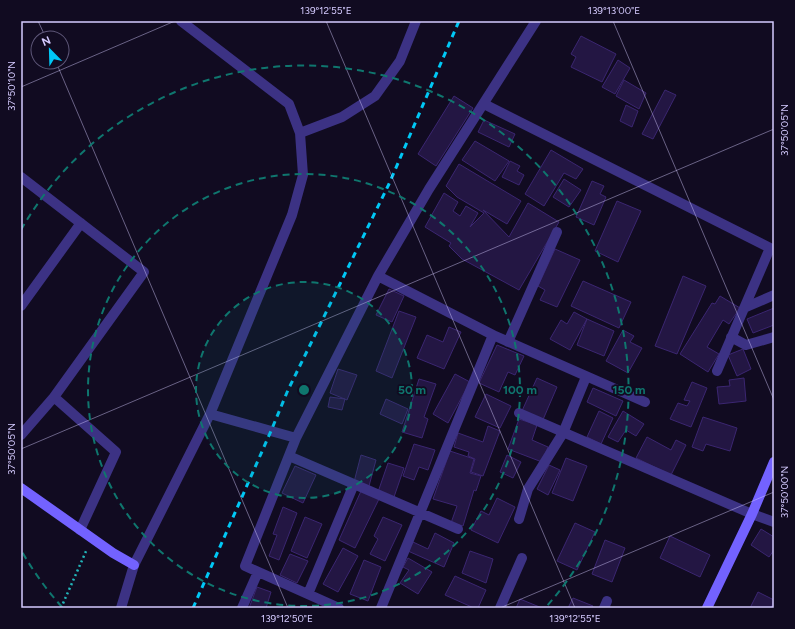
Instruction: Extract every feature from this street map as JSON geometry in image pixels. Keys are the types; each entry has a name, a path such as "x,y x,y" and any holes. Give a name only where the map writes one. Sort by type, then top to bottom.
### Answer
{"street":[{"path":"120,608 134,565 210,414 292,215 303,175 300,133 288,104 181,21"},
{"path":"300,133 342,117 375,96 400,61 416,21"},
{"path":"339,608 245,566 296,438 378,276 429,189 536,21"},
{"path":"484,104 772,249 744,308 717,371"},
{"path":"21,177 144,272 54,397 21,435"},
{"path":"21,306 81,223"},
{"path":"508,342 557,232"},
{"path":"378,276 493,335 645,402"},
{"path":"744,308 774,295"},
{"path":"381,608 493,335"},
{"path":"731,337 746,345 774,337"},
{"path":"519,519 528,489 563,433 586,377"},
{"path":"54,397 116,452 80,530"},
{"path":"519,413 752,514 774,522"},
{"path":"210,414 296,438"},
{"path":"289,456 458,529"},
{"path":"707,608 752,514 774,462"},
{"path":"308,594 354,484"},
{"path":"21,488 113,553 134,565"},
{"path":"500,608 522,558"},
{"path":"242,608 258,572"}],"path":[{"path":"61,608 92,538"}],"building":[{"path":"581,36 616,54 602,82 571,67 576,57 571,54"},
{"path":"618,60 630,68 615,94 602,87"},
{"path":"624,80 646,93 639,109 616,96"},
{"path":"665,90 676,95 653,139 642,134"},
{"path":"454,96 473,108 436,166 418,154"},
{"path":"626,105 638,111 632,127 620,121"},
{"path":"484,120 515,134 509,147 478,132"},
{"path":"475,141 509,161 495,181 462,160"},
{"path":"551,150 583,169 576,179 564,173 544,206 525,194"},
{"path":"510,161 520,166 517,171 524,175 519,185 502,177"},
{"path":"459,164 521,201 507,224 483,210 509,237 528,203 559,222 519,290 462,259 449,246 451,243 425,227 444,193 458,202 453,211 460,216 466,206 478,213 470,227 484,213 457,197 446,186"},
{"path":"564,179 581,190 569,207 553,197"},
{"path":"592,181 604,186 600,194 606,197 594,225 576,217"},
{"path":"617,201 641,211 618,262 595,251"},
{"path":"555,249 580,260 557,307 540,300 545,290 538,286"},
{"path":"683,276 706,286 677,354 655,346"},
{"path":"583,281 631,302 619,328 571,306"},
{"path":"389,289 404,296 392,322 376,315"},
{"path":"720,296 740,308 729,324 723,320 707,347 719,354 708,372 680,354 712,303 715,304"},
{"path":"774,308 774,325 753,333 747,319"},
{"path":"399,311 416,317 392,378 376,371"},
{"path":"574,312 587,319 570,350 550,339 561,320 567,324"},
{"path":"587,319 614,331 604,356 577,345"},
{"path":"449,327 461,332 444,369 417,358 427,335 443,342"},
{"path":"623,330 634,336 630,342 642,348 628,373 606,361"},
{"path":"497,345 524,356 515,375 508,372 499,392 479,383"},
{"path":"743,349 751,369 737,376 728,355"},
{"path":"338,369 357,375 347,400 330,393"},
{"path":"455,374 470,382 448,423 433,414"},
{"path":"537,378 557,387 542,422 521,413"},
{"path":"744,378 746,401 719,404 717,387 730,386 729,380"},
{"path":"419,379 436,384 424,417 428,419 422,438 402,432"},
{"path":"692,382 707,388 691,427 670,419 678,403 687,406 690,401 684,400"},
{"path":"593,388 623,401 616,416 587,402"},
{"path":"486,394 511,406 500,428 475,417"},
{"path":"330,397 345,399 342,410 328,407"},
{"path":"386,399 408,409 402,424 380,414"},
{"path":"599,411 613,418 601,444 587,437"},
{"path":"623,411 644,424 636,436 626,430 618,442 608,437"},
{"path":"703,417 737,428 730,451 706,444 703,451 692,447"},
{"path":"519,419 537,425 532,440 548,447 542,462 508,449"},
{"path":"488,426 500,431 483,476 471,472 475,459 468,456 469,452 454,447 458,433 483,442"},
{"path":"647,437 671,450 676,440 686,445 671,475 636,458"},
{"path":"414,444 435,450 428,470 419,467 414,480 403,476"},
{"path":"450,451 474,459 470,473 481,476 476,491 474,490 463,526 451,523 457,506 433,499"},
{"path":"361,455 376,460 369,486 354,482"},
{"path":"507,455 521,462 513,478 500,472"},
{"path":"566,458 587,466 573,501 552,493"},
{"path":"388,463 404,468 394,497 378,492"},
{"path":"549,465 560,470 548,495 537,489"},
{"path":"295,466 316,475 303,503 282,493"},
{"path":"361,491 379,499 355,548 339,540"},
{"path":"497,498 515,507 498,543 471,530 481,511 489,515"},
{"path":"283,507 297,513 279,560 269,556 277,535 273,534"},
{"path":"305,517 322,524 307,558 291,551"},
{"path":"383,517 402,525 385,561 370,554 378,539 374,536"},
{"path":"575,523 595,532 577,570 557,561"},
{"path":"761,529 774,537 774,550 769,557 751,545"},
{"path":"435,533 454,543 444,567 408,551 413,542 428,549"},
{"path":"670,536 710,555 700,577 660,558"},
{"path":"605,540 625,548 612,582 592,574"},
{"path":"343,548 358,556 338,592 323,584"},
{"path":"470,551 493,559 486,583 462,573"},
{"path":"290,554 308,561 297,583 280,575"},
{"path":"408,558 432,572 418,594 400,583 409,570 403,567"},
{"path":"364,560 381,567 368,601 350,594"},
{"path":"455,576 486,590 478,608 474,608 445,595"},
{"path":"257,587 271,592 266,608 249,608"},
{"path":"758,592 774,600 771,608 750,608"},
{"path":"573,598 593,606 592,608 568,608"},
{"path":"520,599 542,608 516,608"}],"railway":[{"path":"193,608 288,390 389,184 459,21"}]}
